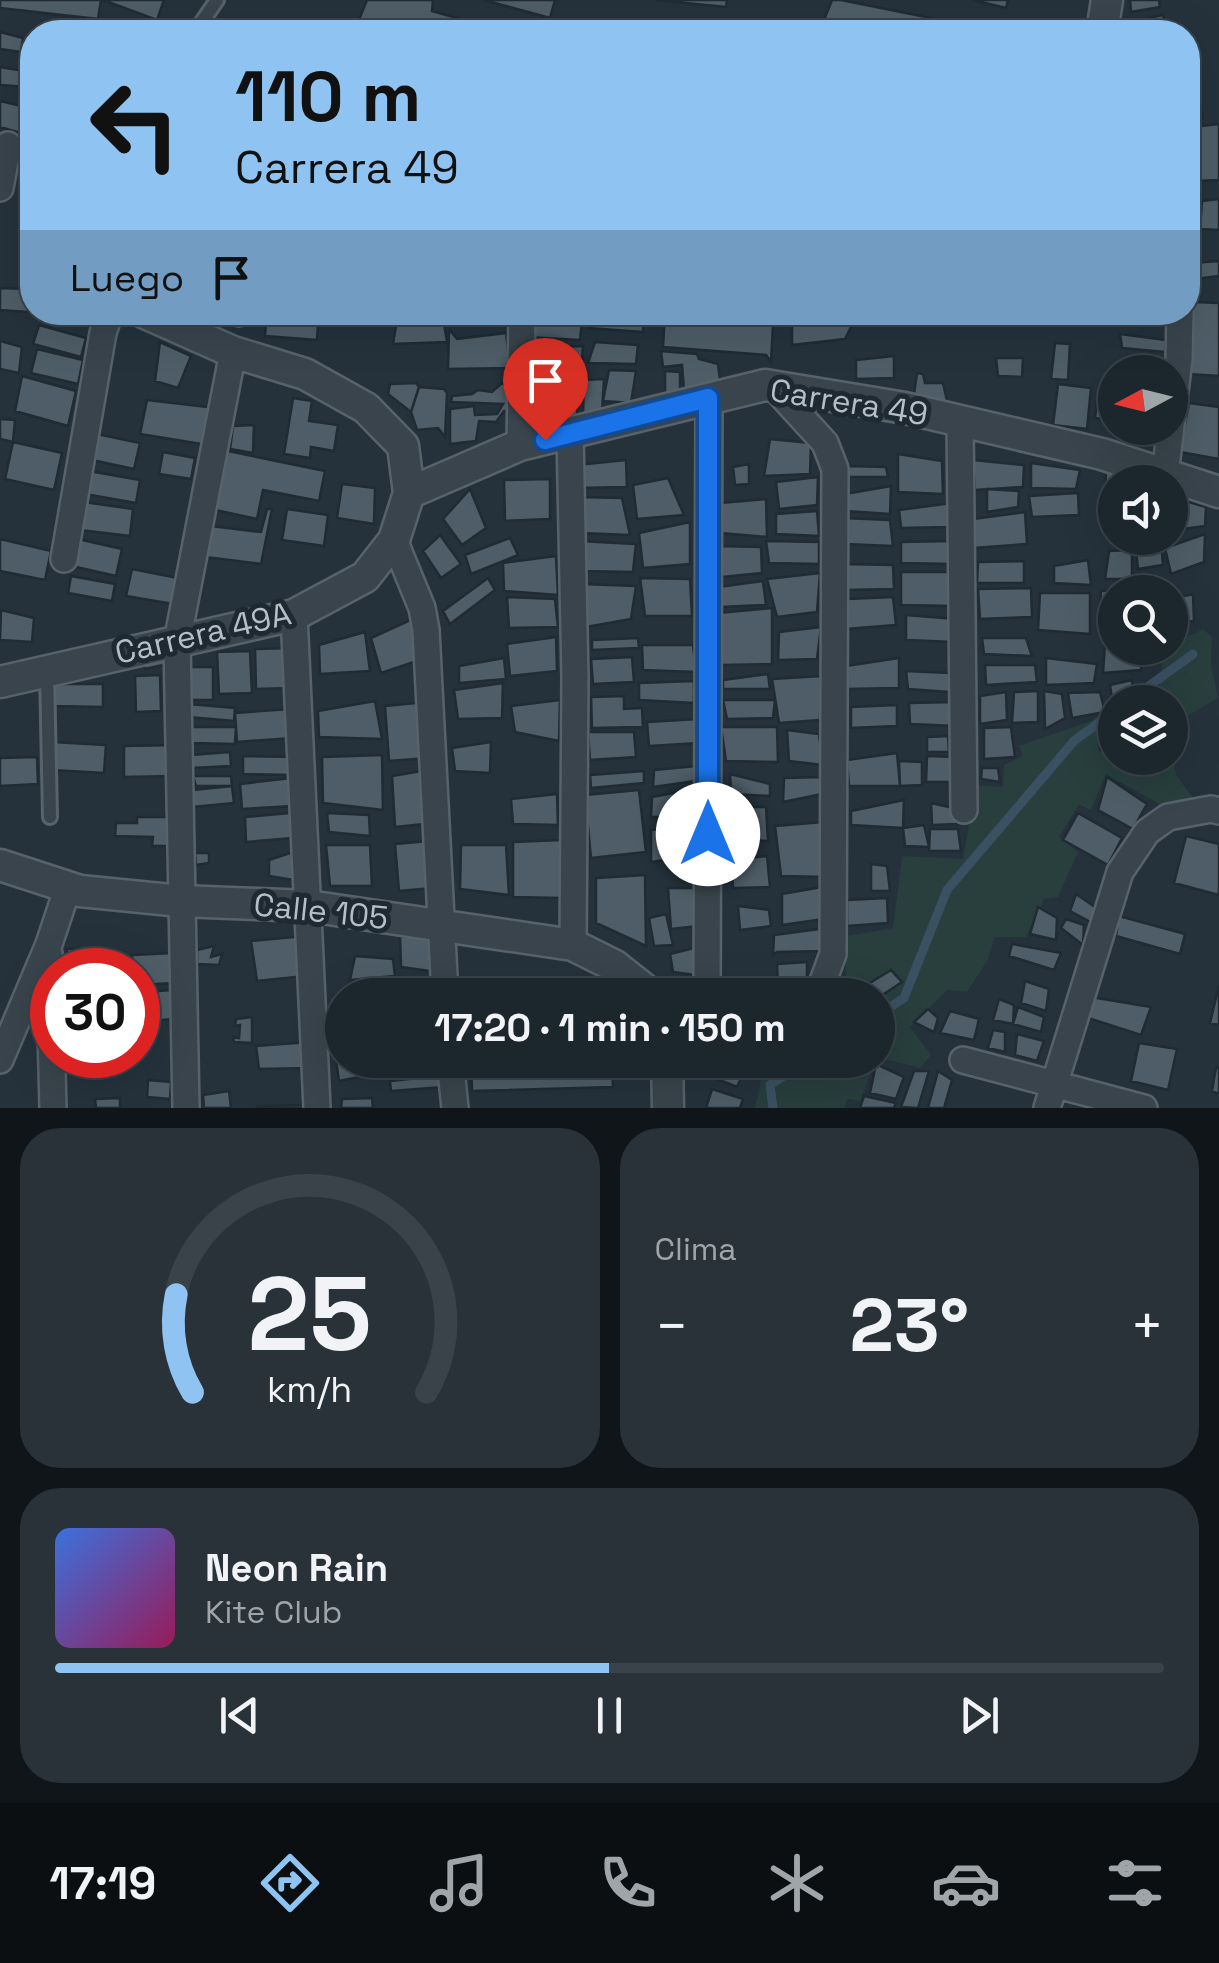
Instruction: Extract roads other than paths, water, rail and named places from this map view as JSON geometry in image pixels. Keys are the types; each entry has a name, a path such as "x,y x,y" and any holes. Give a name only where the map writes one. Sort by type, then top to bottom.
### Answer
{"street":[{"path":"0,188 13,146"},
{"path":"64,559 105,325"},
{"path":"172,325 233,352 305,374 366,408 403,446 409,493"},
{"path":"520,445 522,325"},
{"path":"1166,465 1180,325"},
{"path":"186,1108 177,642 233,352"},
{"name":"Carrera 49","path":"409,493 520,445 765,385 904,408 1135,465"},
{"path":"773,386 826,443 835,469 833,954 824,978"},
{"path":"707,978 708,398"},
{"path":"960,421 964,810"},
{"path":"570,434 575,678 573,945"},
{"name":"Carrera 49","path":"1188,482 1219,492"},
{"name":"Carrera 49A","path":"0,682 294,615 365,577 394,540 409,493"},
{"path":"394,540 422,608 426,630 444,978"},
{"path":"294,615 318,1108"},
{"path":"1051,1096 1120,872 1147,832 1168,816 1211,808 1219,811"},
{"name":"Calle 105","path":"2,868 68,887 182,900 308,906 573,945 630,978"},
{"path":"0,1060 49,944 68,887"},
{"path":"49,944 53,1108"},
{"path":"962,1060 1051,1096 1144,1108"},
{"path":"452,1078 454,1108"},
{"path":"668,1108 669,1078"}],"lane":[{"path":"47,669 50,817"}],"waterway":[{"path":"1150,685 1193,654"},
{"path":"895,1004 904,998 947,890 1074,741 1098,723"},
{"path":"773,1108 770,1085 781,1078"}]}
